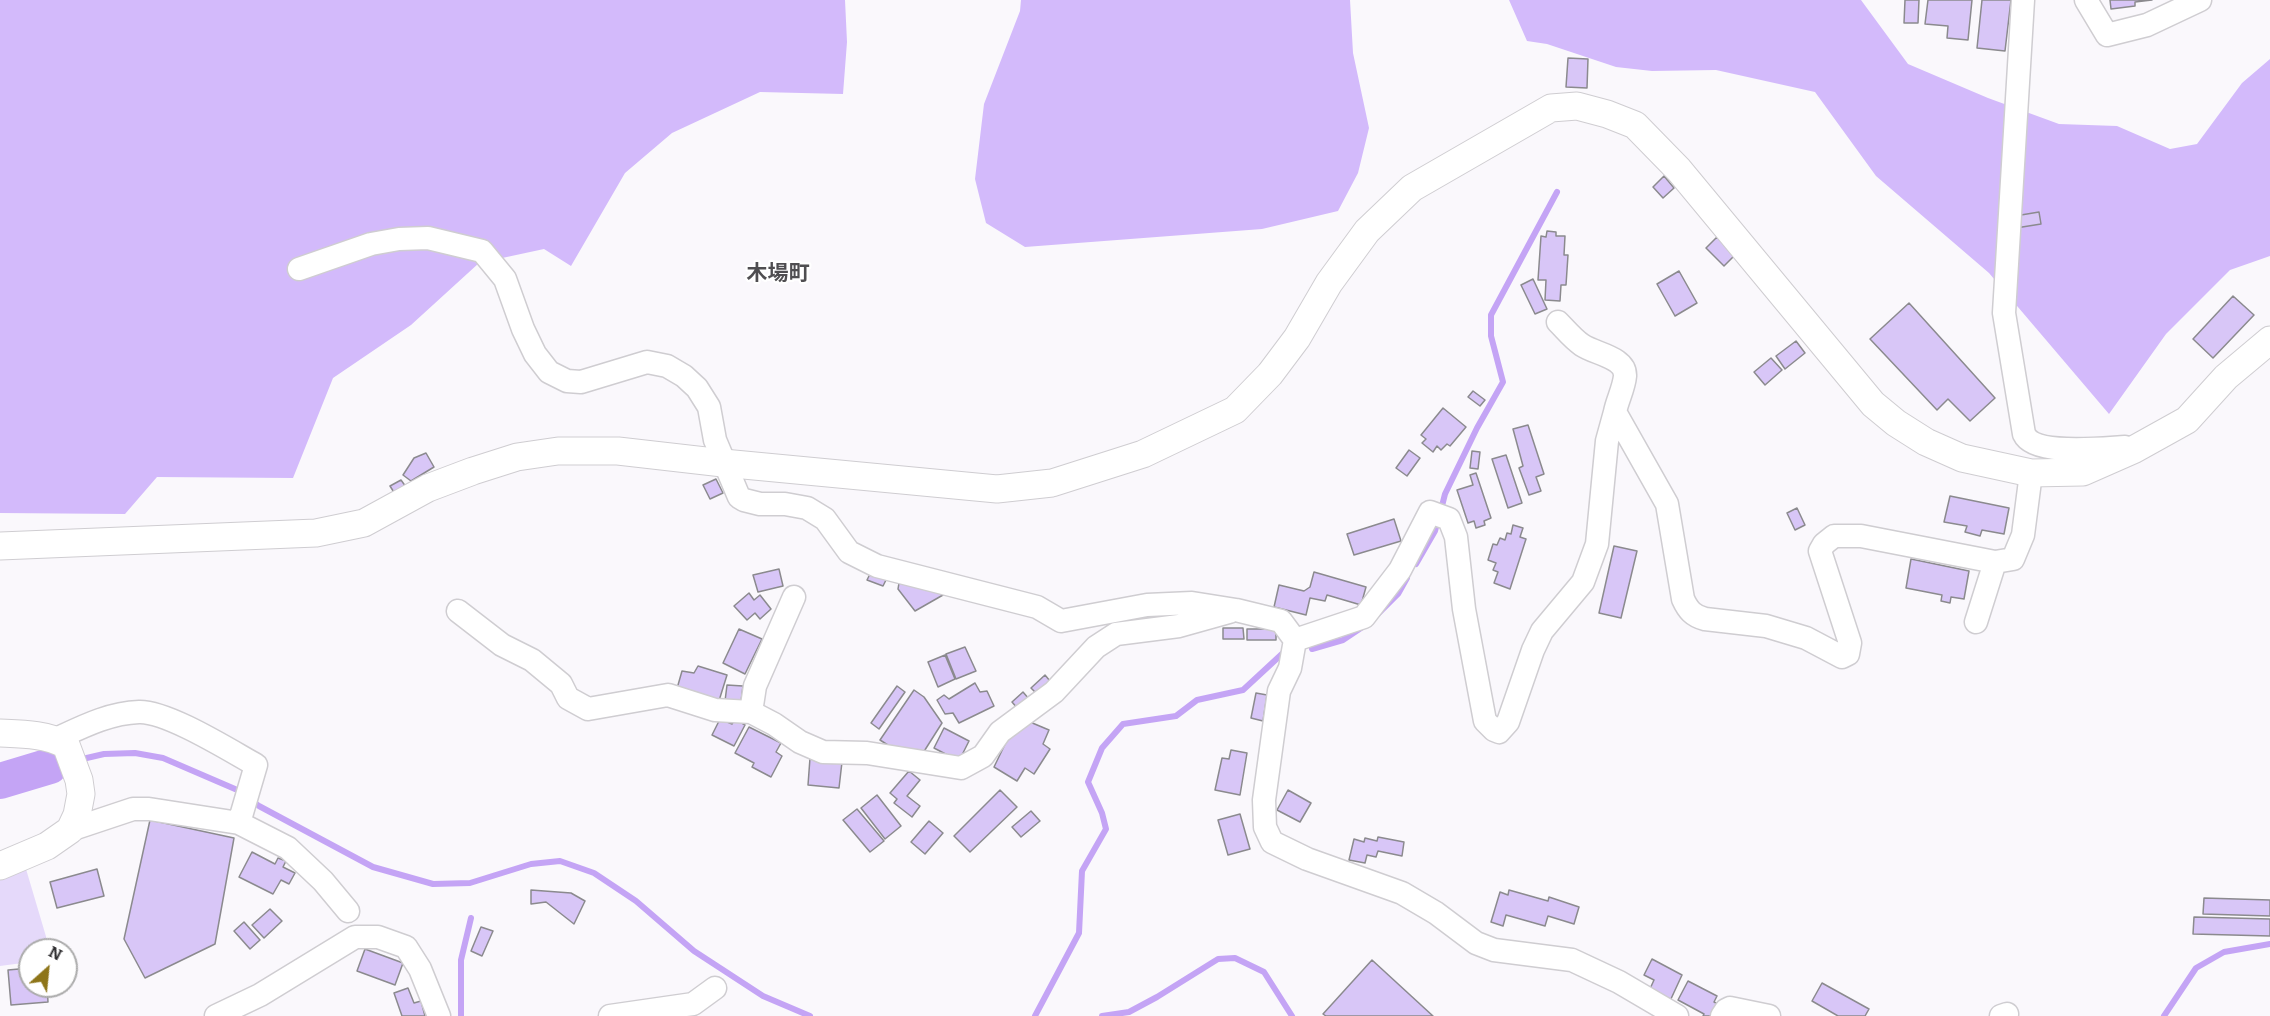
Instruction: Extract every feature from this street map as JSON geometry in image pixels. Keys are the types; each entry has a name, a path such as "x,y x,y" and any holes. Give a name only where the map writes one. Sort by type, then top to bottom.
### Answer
{"street":[{"path":"2023,0 2004,313 2024,434 2027,440 2035,444 2067,449 2125,447 2133,450"},
{"path":"2086,0 2107,35 2147,25 2200,0"},
{"path":"0,546 316,533 364,523 428,488 473,471 518,458 558,451 618,450 723,463 997,489 1052,483 1143,454 1235,410 1270,374 1297,338 1329,282 1367,231 1412,188 1551,108 1577,106 1635,125 1679,170 1873,404 1896,423 1926,442 1962,458 2031,473 2083,472 2133,450 2187,420 2226,377 2270,340"},
{"path":"299,269 371,243 399,239 428,238 483,252 506,279 523,330 535,354 549,372 567,381 581,382 647,362 667,366 684,376 698,388 709,407 715,440 739,497 760,504 785,504 807,508 825,519 849,552 877,566 1037,607 1061,621 1147,605 1192,603 1236,610 1281,621 1295,640 1290,668 1279,691 1264,800 1266,833 1272,842 1307,859 1402,893 1436,913 1476,943 1494,950 1572,960 1619,982 1677,1016"},
{"path":"1295,640 1364,617 1400,570 1430,512 1441,516 1456,537 1464,609 1485,721 1499,732 1508,722 1524,672 1542,632 1583,582 1597,544 1607,441 1625,375 1619,362 1598,354 1574,339 1558,322"},
{"path":"1615,412 1666,504 1683,599 1688,609 1696,617 1766,626 1806,638 1842,657 1848,654 1850,643 1820,551 1828,539 1844,535 1877,538 1995,562 2013,559 2024,535 2031,473"},
{"path":"1976,621 1995,562"},
{"path":"751,712 755,686 794,597"},
{"path":"458,611 502,645 532,660 561,684 568,698 588,709 669,695 715,710 751,712 800,742 823,752 867,753 961,768 983,756 1000,732 1054,692 1096,647 1116,634 1179,626 1236,610"},
{"path":"0,734 25,734 61,742 113,716 141,712 171,720 256,765 239,823"},
{"path":"61,742 79,780 81,794 77,815 70,830"},
{"path":"0,866 46,846 70,830 133,809 149,809 239,823 288,848 323,882 348,911"},
{"path":"216,1016 260,995 355,937 378,937 406,947 420,969 439,1016"},
{"path":"609,1016 693,1004 715,988"},
{"path":"1722,1016 1730,1008 1769,1016"}],"shaded area":[{"path":"0,0 845,0 847,42 843,94 760,92 672,133 625,173 571,266 544,249 479,263 411,325 333,378 293,478 157,477 125,514 0,513"},
{"path":"1021,0 1350,0 1353,53 1369,128 1358,173 1338,211 1262,229 1025,247 986,223 975,179 984,104 1020,11"},
{"path":"1509,0 1861,0 1908,64 1988,98 2059,124 2117,126 2170,149 2197,144 2242,83 2270,59 2270,256 2230,270 2166,334 2109,414 1989,273 1876,176 1815,92 1716,70 1652,71 1616,67 1547,44 1527,41"},
{"path":"26,869 46,938 18,938 18,964 0,966 0,880"}],"building":[{"path":"1905,0 1919,0 1918,23 1904,23"},
{"path":"1928,0 1972,0 1968,40 1947,38 1948,26 1925,24"},
{"path":"1982,0 2011,0 2005,51 1977,48"},
{"path":"2110,0 2152,0 2135,2 2135,6 2111,9"},
{"path":"1568,58 1588,59 1587,88 1566,87"},
{"path":"1664,176 1674,188 1663,198 1653,187"},
{"path":"2039,212 2041,224 2016,228 2015,216"},
{"path":"1547,231 1556,232 1556,236 1565,236 1564,255 1568,255 1566,285 1561,285 1560,301 1545,300 1546,280 1538,280 1541,236 1546,237"},
{"path":"1717,237 1735,255 1724,266 1706,248"},
{"path":"1679,271 1697,303 1675,316 1657,284"},
{"path":"1533,279 1547,309 1535,314 1521,285"},
{"path":"2233,296 2254,315 2213,358 2193,339"},
{"path":"1909,303 1995,398 1970,421 1948,399 1937,410 1870,339"},
{"path":"1796,341 1805,353 1785,369 1776,356"},
{"path":"1771,358 1782,370 1765,385 1754,372"},
{"path":"1473,391 1485,400 1480,406 1468,397"},
{"path":"1443,408 1466,427 1450,446 1447,444 1441,450 1437,446 1433,452 1422,443 1426,439 1421,435"},
{"path":"1528,425 1544,474 1536,477 1541,491 1529,495 1519,468 1523,466 1513,429"},
{"path":"1409,450 1420,458 1407,476 1396,468"},
{"path":"1472,451 1480,452 1478,469 1470,468"},
{"path":"426,453 434,467 411,481 403,475 414,458"},
{"path":"1506,455 1522,503 1508,508 1492,459"},
{"path":"1476,473 1491,518 1484,521 1485,525 1476,528 1474,521 1468,523 1457,490 1473,485 1470,475"},
{"path":"716,479 723,493 710,499 703,485"},
{"path":"401,480 406,487 395,494 390,486"},
{"path":"1950,496 2009,508 2004,534 1982,530 1980,536 1965,532 1967,526 1944,522"},
{"path":"1797,508 1805,525 1795,530 1787,513"},
{"path":"1394,519 1401,541 1354,555 1347,534"},
{"path":"1513,525 1523,528 1520,537 1526,539 1510,589 1494,583 1498,572 1493,570 1496,563 1488,560 1493,544 1497,545 1500,538 1505,540 1507,533 1511,534"},
{"path":"1614,546 1637,551 1621,618 1599,613"},
{"path":"1911,559 1969,571 1964,599 1951,597 1950,603 1941,601 1942,595 1906,588"},
{"path":"779,569 783,586 758,592 753,575"},
{"path":"871,572 887,578 883,586 867,580"},
{"path":"1314,572 1366,587 1361,605 1327,595 1325,601 1310,598 1306,615 1274,607 1279,585 1304,591 1310,587"},
{"path":"899,583 944,589 943,595 915,611 898,589"},
{"path":"749,593 754,600 760,595 771,609 760,619 755,613 747,620 734,606"},
{"path":"1223,628 1243,628 1244,639 1223,639"},
{"path":"739,629 762,639 745,674 723,663"},
{"path":"1247,629 1276,629 1276,640 1247,640"},
{"path":"965,647 976,671 956,679 946,654"},
{"path":"945,655 955,679 938,687 928,662"},
{"path":"698,666 727,675 718,704 676,692 682,671 694,673"},
{"path":"1045,675 1050,681 1037,694 1031,688"},
{"path":"975,683 980,692 987,691 994,706 959,723 953,713 945,714 937,700 944,695 949,699"},
{"path":"727,685 743,686 741,702 725,701"},
{"path":"897,686 905,692 879,729 871,723"},
{"path":"914,690 924,697 942,723 923,753 891,747 880,740"},
{"path":"1023,692 1029,699 1018,709 1012,702"},
{"path":"1256,693 1267,695 1263,721 1251,718"},
{"path":"720,719 732,724 735,719 745,725 734,746 712,735"},
{"path":"1030,722 1049,730 1043,744 1050,749 1034,774 1025,768 1017,781 994,767 1009,736"},
{"path":"749,727 781,743 776,752 782,756 771,777 752,767 754,763 735,753"},
{"path":"944,728 969,741 959,761 934,748"},
{"path":"1231,750 1247,753 1240,795 1215,790 1222,758 1229,759"},
{"path":"810,758 842,762 839,788 808,785"},
{"path":"909,771 920,780 907,796 920,806 912,817 894,803 897,799 890,793"},
{"path":"1000,790 1017,807 970,852 954,836"},
{"path":"1288,790 1311,803 1300,822 1277,810"},
{"path":"877,795 901,826 885,839 861,808"},
{"path":"857,809 884,841 870,852 843,820"},
{"path":"1031,811 1040,821 1021,837 1012,827"},
{"path":"1240,814 1250,849 1228,855 1218,820"},
{"path":"150,820 234,838 215,944 145,978 124,939"},
{"path":"929,821 943,833 925,854 911,842"},
{"path":"1378,837 1404,842 1402,856 1378,851 1376,857 1367,855 1365,863 1349,860 1354,839 1364,842 1365,838 1377,841"},
{"path":"252,852 275,864 278,858 286,861 283,867 295,873 289,884 281,880 273,894 239,877"},
{"path":"97,869 104,896 57,908 50,882"},
{"path":"531,890 571,893 585,901 574,924 546,902 531,904"},
{"path":"1509,890 1548,901 1549,897 1579,907 1574,924 1548,916 1545,926 1506,915 1503,926 1491,922 1500,892 1508,895"},
{"path":"2204,898 2270,900 2270,916 2203,914"},
{"path":"270,909 282,921 264,938 252,925"},
{"path":"2194,917 2270,919 2270,936 2193,934"},
{"path":"244,922 260,940 250,949 234,931"},
{"path":"481,927 493,931 482,956 471,951"},
{"path":"365,949 403,963 395,985 357,971"},
{"path":"1652,959 1682,975 1670,1001 1649,991 1654,980 1644,975"},
{"path":"1372,960 1433,1016 1326,1016 1323,1014"},
{"path":"18,969 18,998 48,998 48,1002 11,1005 8,970"},
{"path":"1688,981 1717,996 1714,1002 1720,1005 1714,1016 1703,1016 1704,1014 1678,1000"},
{"path":"1822,983 1869,1009 1865,1016 1838,1016 1812,1001"},
{"path":"408,988 414,1003 421,1001 425,1016 402,1016 394,993"}],"waterway":[{"path":"1441,510 1445,494 1477,428 1503,382 1491,336 1491,315 1557,192"},
{"path":"1416,564 1435,531 1438,520"},
{"path":"1374,618 1398,594 1407,578"},
{"path":"1312,649 1343,640 1361,628"},
{"path":"1035,1016 1079,933 1082,871 1106,829 1102,813 1088,782 1102,748 1123,724 1176,716 1197,700 1243,690 1283,653"},
{"path":"78,760 104,754 135,753 163,758 242,792"},
{"path":"50,766 65,763"},
{"path":"0,781 50,766"},
{"path":"250,799 373,867 433,884 470,883 531,864 560,861 594,873 636,901 694,951 763,996 810,1016"},
{"path":"461,1016 461,960 471,918"},
{"path":"2164,1016 2196,968 2224,952 2270,944"},
{"path":"1102,1016 1129,1012 1218,959 1235,958 1264,972 1292,1016"}],"district":[{"name":"木場町","path":"778,274"}]}
